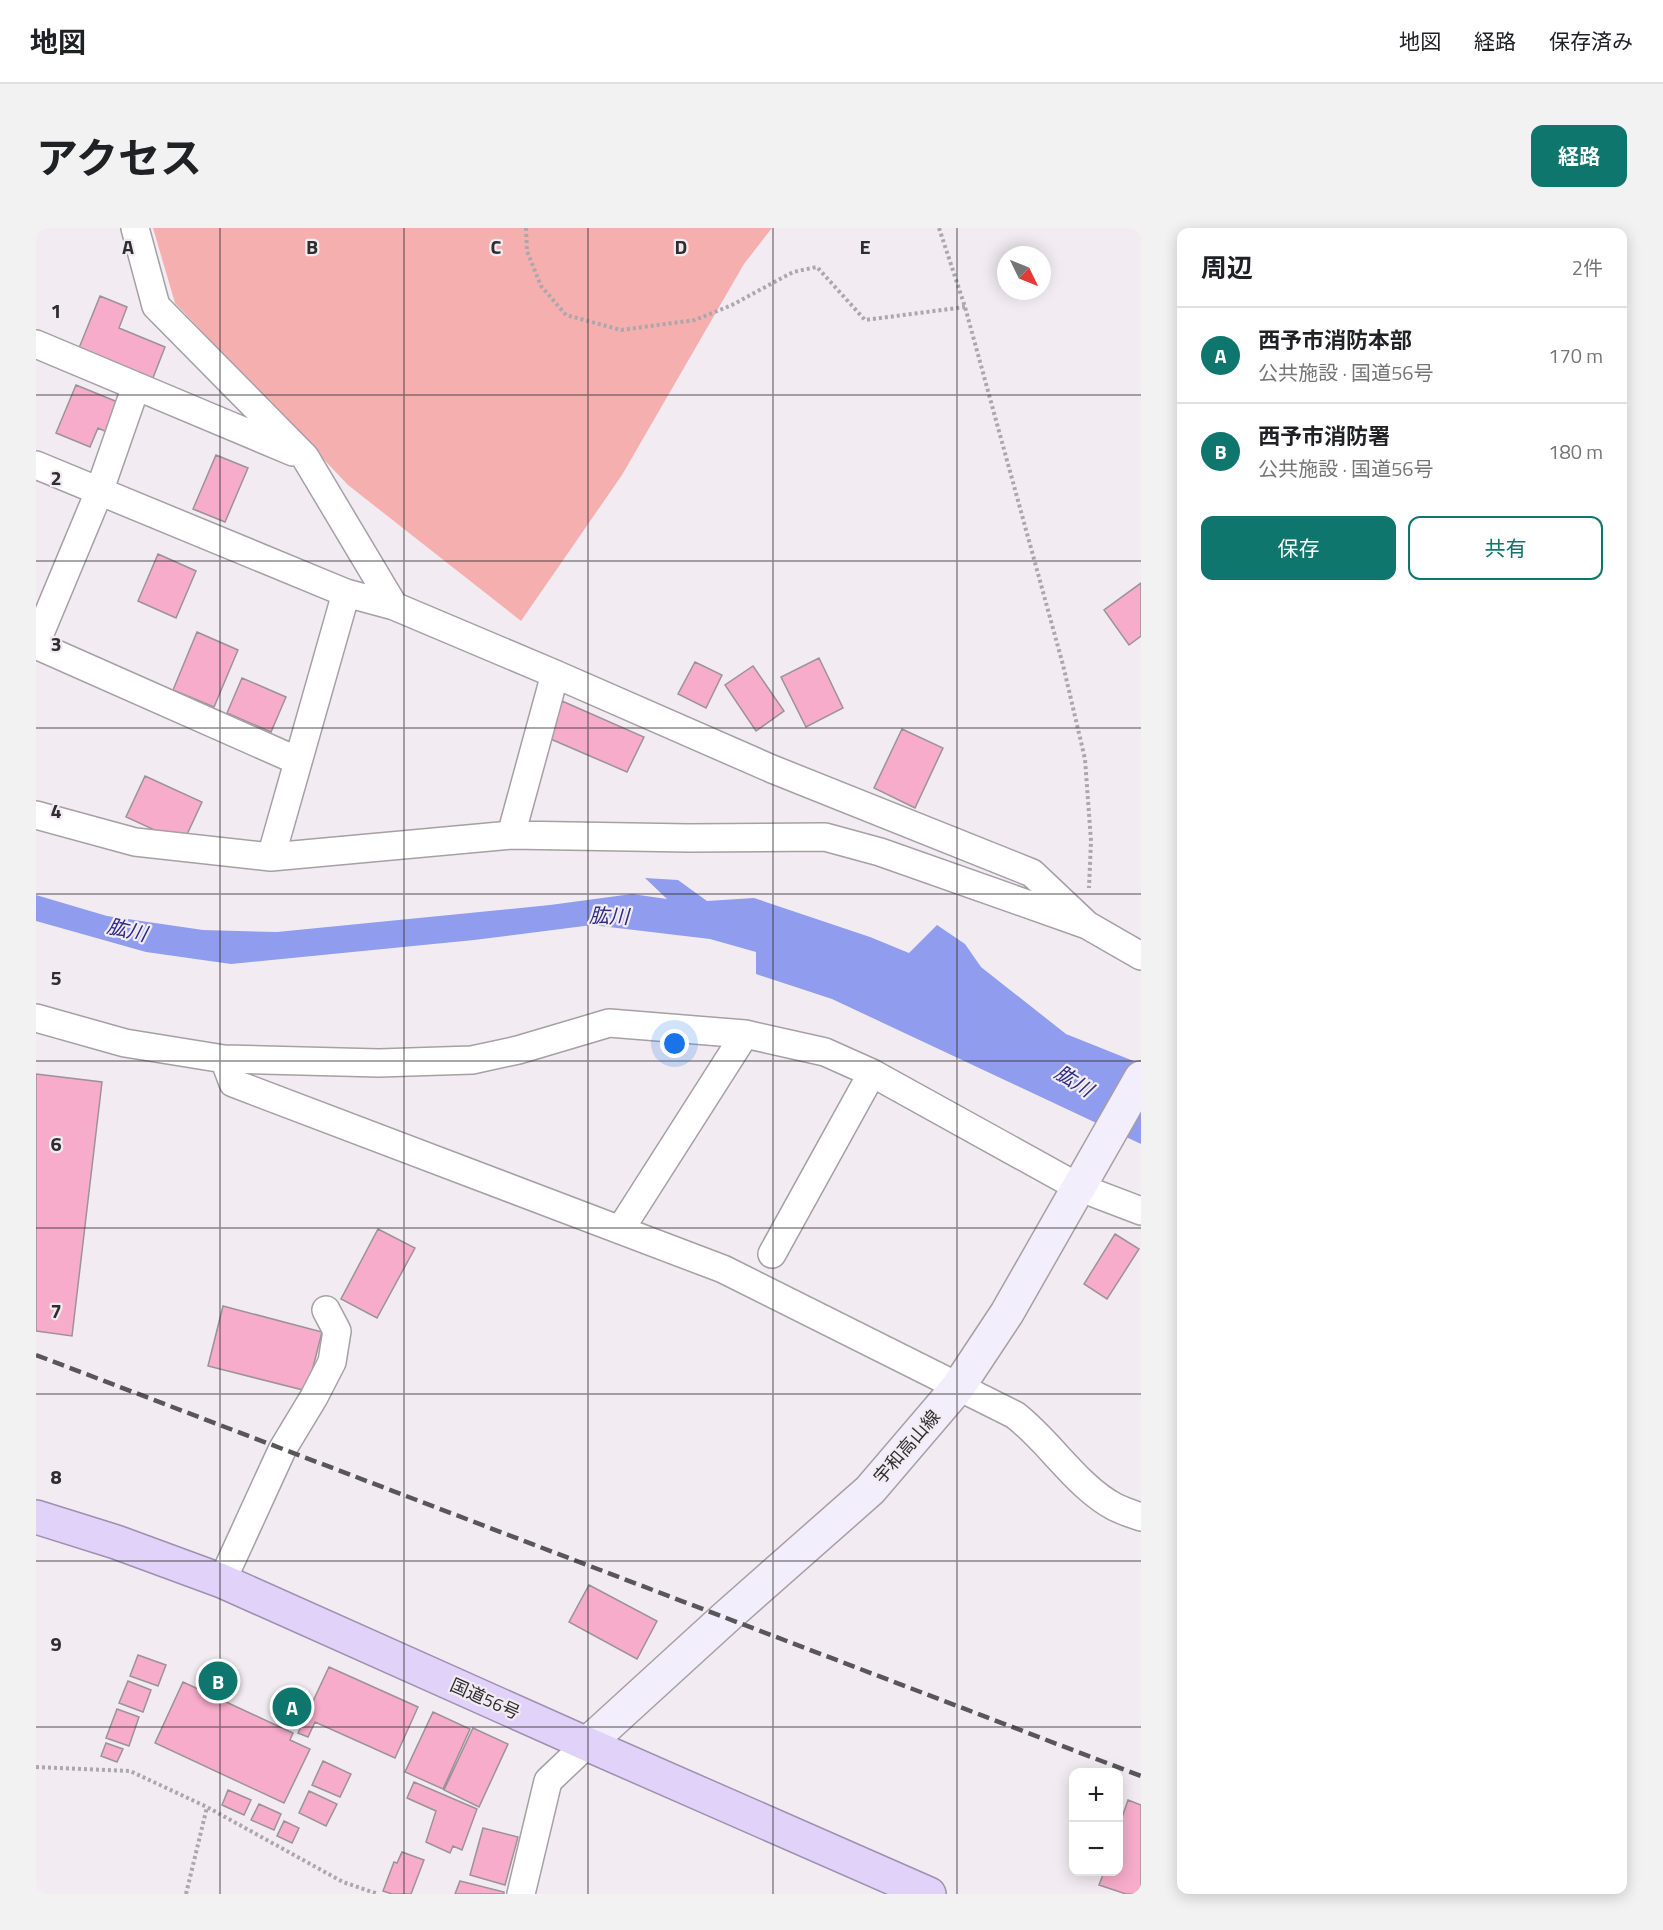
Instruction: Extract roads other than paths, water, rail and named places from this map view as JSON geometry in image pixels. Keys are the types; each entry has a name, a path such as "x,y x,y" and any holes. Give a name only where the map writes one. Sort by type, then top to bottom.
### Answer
{"highway":[{"name":"国道56号","path":"36,1516 116,1542 222,1581 929,1894"}],"main road":[{"name":"宇和高山線","path":"587,1744 870,1490 958,1387 1007,1313 1141,1078"}],"street":[{"path":"135,228 156,306 305,457 394,606"},
{"path":"36,344 305,457"},
{"path":"136,386 99,492 36,644 298,761"},
{"path":"36,465 346,593 394,606 772,769 1032,873 1087,925"},
{"path":"271,857 346,593"},
{"path":"511,835 555,674"},
{"path":"36,815 135,842 271,857 511,835 689,838 825,837 880,852 1087,925 1141,956"},
{"path":"36,1018 125,1043 224,1059 379,1063 471,1060 518,1050 609,1023 745,1034 825,1052 872,1073 1083,1178 1141,1211"},
{"path":"620,1230 745,1034"},
{"path":"224,1059 233,1083 723,1269 1015,1415 1034,1430 1087,1486 1114,1506 1141,1517"},
{"path":"772,1254 872,1073"},
{"path":"222,1581 282,1450 332,1362 337,1331 326,1310"},
{"path":"521,1894 548,1781 587,1744"}],"water":[{"name":"肱川","path":"645,878 678,880 707,901 754,898 870,937 909,953 937,925 965,944 981,967 1066,1034 1141,1064 1141,1144 832,999 756,974 756,952 710,939 592,925 474,940 231,964 146,952 36,921 36,895 107,916 203,930 277,932 550,905 632,894 667,899"}],"railway":[{"path":"36,1355 1141,1776"}],"place":[{"name":"西予市消防署","path":"218,1681"},
{"name":"西予市消防本部","path":"292,1707"}]}
